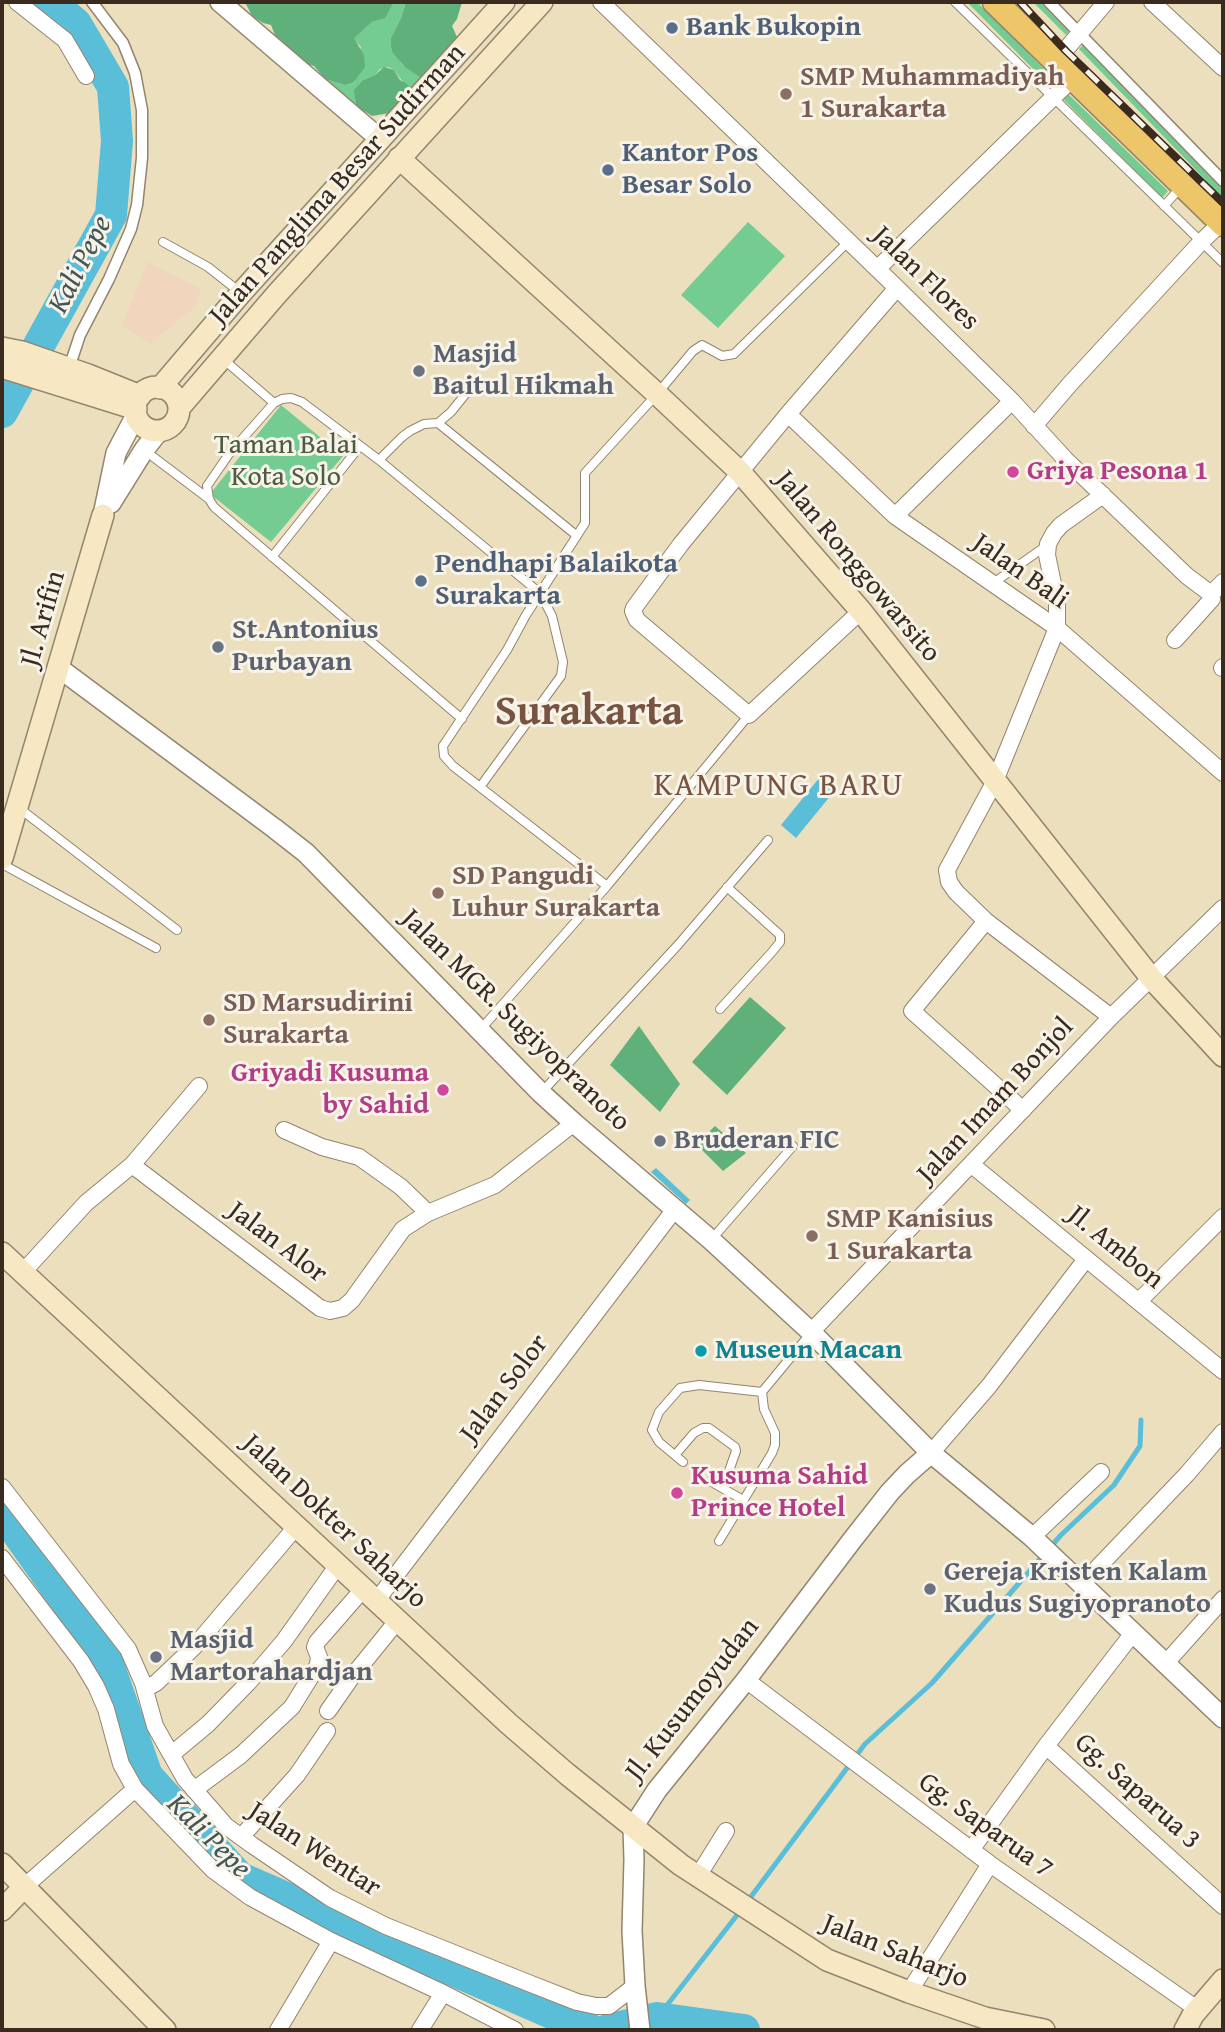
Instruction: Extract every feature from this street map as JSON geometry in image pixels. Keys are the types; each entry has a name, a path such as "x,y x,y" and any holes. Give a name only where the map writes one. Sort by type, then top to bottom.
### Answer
{"main road":[{"name":"Jalan Panglima Besar Sudirman","path":"160,388 241,293 504,2"},
{"name":"Jalan Panglima Besar Sudirman","path":"179,408 220,358 542,2"},
{"path":"995,2 1193,188 1223,223"},
{"name":"Jalan Ronggowarsito","path":"399,158 740,472 861,611 1152,979 1223,1056"},
{"path":"10,359 83,383 137,407 145,427 159,431 171,426 176,421 179,408 174,395 160,388 153,388 137,407"},
{"name":"Jl. Arifin","path":"2,858 103,515"},
{"name":"Jalan Dokter Saharjo","path":"2,1253 509,1724 633,1827"},
{"name":"Jalan Saharjo","path":"633,1827 698,1876 827,1960 908,1992 985,2018 1044,2030"},
{"path":"2,1864 164,2030"},
{"path":"2,1910 24,1887"},
{"path":"1185,2030 1198,2009 1223,1980"}],"street":[{"path":"17,2 65,40 86,76"},
{"path":"72,359 80,335 131,229 137,205 142,158 142,110 135,74 123,43 92,2"},
{"path":"220,2 380,139"},
{"name":"Jalan Flores","path":"601,2 897,288 1103,495 1215,600"},
{"path":"1049,2 1223,181"},
{"path":"877,269 1052,97 1063,65 1080,34 1106,2"},
{"path":"1153,2 1223,68"},
{"path":"1034,426 1201,242 1223,223"},
{"path":"861,611 749,715 637,620 633,611 681,544 897,288"},
{"path":"895,516 1012,401"},
{"path":"103,515 116,453 137,407"},
{"name":"Jalan Bali","path":"788,414 895,516 1057,628 1223,773"},
{"path":"103,515 159,431"},
{"path":"1103,495 1061,525 1048,544 1047,555 1057,603 1057,628 995,781 947,870 949,882 956,892 986,921 1111,1017"},
{"path":"1175,640 1215,600 1223,582"},
{"name":"Jalan MGR. Sugiyopranoto","path":"59,668 292,841 541,1093 711,1240 811,1332 931,1453 1038,1543 1223,1718"},
{"name":"Jalan Imam Bonjol","path":"811,1332 1111,1017 1223,908"},
{"path":"986,921 912,1011 1023,1110"},
{"path":"23,1272 86,1203 132,1165 199,1086"},
{"name":"Jalan Alor","path":"132,1165 303,1297 330,1311 343,1308 352,1300 404,1229 428,1213 495,1185 574,1123"},
{"path":"284,1130 322,1147 359,1157 401,1187 428,1213"},
{"name":"Jl. Ambon","path":"972,1165 1223,1371"},
{"name":"Jalan Solor","path":"194,1790 241,1755 292,1707 318,1665 317,1642 370,1594 676,1209"},
{"path":"1129,1293 1223,1217"},
{"path":"931,1453 989,1386 1086,1259"},
{"path":"1082,1584 1220,1436"},
{"name":"Jl. Kusumoyudan","path":"638,2021 632,1931 633,1827 657,1790 746,1680 890,1492 931,1453"},
{"path":"1038,1543 1101,1472"},
{"name":"Jalan Wentar","path":"2,1487 128,1649 145,1689 155,1726 185,1779 226,1826 330,1898 386,1926 577,2001 609,2006 635,1986"},
{"path":"145,1689 156,1683 194,1647 296,1527"},
{"path":"2,1558 81,1661 96,1686 106,1709 121,1764 135,1789 213,1870 250,1897 331,1941 515,2030"},
{"path":"172,1754 208,1724 248,1683 284,1641 338,1565"},
{"path":"1165,1664 1223,1598"},
{"path":"328,1711 398,1620"},
{"path":"971,1850 1046,1746 1133,1633"},
{"name":"Gg. Saparua 7","path":"746,1680 990,1864 1198,2009"},
{"path":"241,1837 297,1775 327,1731"},
{"name":"Gg. Saparua 3","path":"1046,1746 1223,1906"},
{"path":"24,1887 135,1789"},
{"path":"698,1876 726,1831"},
{"path":"908,1992 990,1864"},
{"path":"278,2030 331,1941"},
{"path":"420,2030 443,1993"}],"lane":[{"path":"955,2 1223,263"},
{"path":"1036,29 1063,65"},
{"path":"1164,206 1193,188"},
{"path":"163,242 208,267 241,293"},
{"path":"607,886 453,766 444,755 445,742 507,650 585,523 585,473 698,346 707,346 722,356 734,354 848,242"},
{"path":"220,358 274,403"},
{"path":"379,460 410,431 424,424 438,423 459,404 476,381"},
{"path":"461,719 214,507 209,499 206,486 229,454 274,403 291,398 302,402 379,460 540,593 552,616 559,641 563,662 561,676 480,787"},
{"path":"438,423 576,535"},
{"path":"272,557 360,446"},
{"path":"144,450 209,499"},
{"path":"999,579 1048,544"},
{"path":"480,1030 607,886 749,715"},
{"path":"17,806 177,930"},
{"path":"541,1093 677,946 768,840"},
{"path":"2,864 156,948"},
{"path":"720,1009 780,942 780,935 727,887"},
{"path":"711,1240 793,1146"},
{"path":"719,1541 775,1444 775,1433 764,1409 762,1392 811,1332"},
{"path":"683,1462 659,1442 652,1430 659,1412 680,1388 699,1385 762,1392"},
{"path":"675,1455 694,1433 703,1428 709,1429 735,1447 736,1451 723,1488"},
{"path":"710,1480 743,1500"}],"shaded area":[{"path":"147,262 201,289 196,306 150,344 122,325"}],"green space":[{"path":"245,2 394,2 385,18 372,22 354,38 364,55 365,67 353,83 345,85 325,79 314,66 307,64 277,40 271,25 252,16"},
{"path":"394,2 406,2 391,38 402,64 424,80 414,97 394,70 388,67 380,69 375,75 363,80 355,90 356,107 325,79 345,85 354,83 361,47 353,38 372,22 384,18"},
{"path":"406,2 462,2 452,26 457,41 424,80 405,67 393,53 391,46 391,38"},
{"path":"967,2 977,2 1054,79 1049,85"},
{"path":"1033,2 1042,2 1070,30 1066,35"},
{"path":"1084,44 1223,189 1223,198 1079,49"},
{"path":"384,67 394,70 414,94 396,112 372,116 356,106 354,90 363,80"},
{"path":"1065,91 1168,191 1162,198 1060,96"},
{"path":"748,222 785,256 718,328 681,295"},
{"name":"Taman Balai Kota Solo","path":"281,405 343,456 271,542 210,494"},
{"path":"750,997 786,1028 727,1095 692,1062"},
{"path":"639,1026 680,1084 660,1112 610,1065"},
{"path":"715,1126 746,1153 723,1171 696,1144"}],"water":[{"path":"820,777 836,789 796,838 781,825"},
{"path":"656,1168 690,1200 686,1204 651,1172"}],"waterway":[{"name":"Kali Pepe","path":"2,412 111,215 117,141 113,87 76,24 50,2"},
{"path":"747,1902 865,1744 932,1683 1061,1535 1114,1485 1140,1446 1141,1420"},
{"name":"Kali Pepe","path":"2,1511 106,1658 147,1776 240,1878 591,2030"},
{"path":"657,2018 741,1910"},
{"name":"Kali Pepe","path":"608,2030 657,2018 744,2030"}],"railway":[{"path":"1020,2 1066,51 1223,203"}],"place":[{"name":"Bank Bukopin","path":"672,28"},
{"name":"SMP Muhammadiyah 1 Surakarta","path":"786,94"},
{"name":"Kantor Pos Besar Solo","path":"608,170"},
{"name":"Masjid Baitul Hikmah","path":"419,371"},
{"name":"Griya Pesona 1","path":"1013,472"},
{"name":"Pendhapi Balaikota Surakarta","path":"421,581"},
{"name":"St.Antonius Purbayan","path":"218,647"},
{"name":"SD Pangudi Luhur Surakarta","path":"438,893"},
{"name":"SD Marsudirini Surakarta","path":"209,1020"},
{"name":"Griyadi Kusuma by Sahid","path":"443,1090"},
{"name":"Bruderan FIC","path":"660,1141"},
{"name":"SMP Kanisius 1 Surakarta","path":"812,1236"},
{"name":"Museun Macan","path":"701,1351"},
{"name":"Kusuma Sahid Prince Hotel","path":"677,1493"},
{"name":"Gereja Kristen Kalam Kudus Sugiyopranoto","path":"930,1589"},
{"name":"Masjid Martorahardjan","path":"156,1657"}],"district":[{"name":"Surakarta","path":"589,713"},
{"name":"KAMPUNG BARU","path":"779,787"}]}
